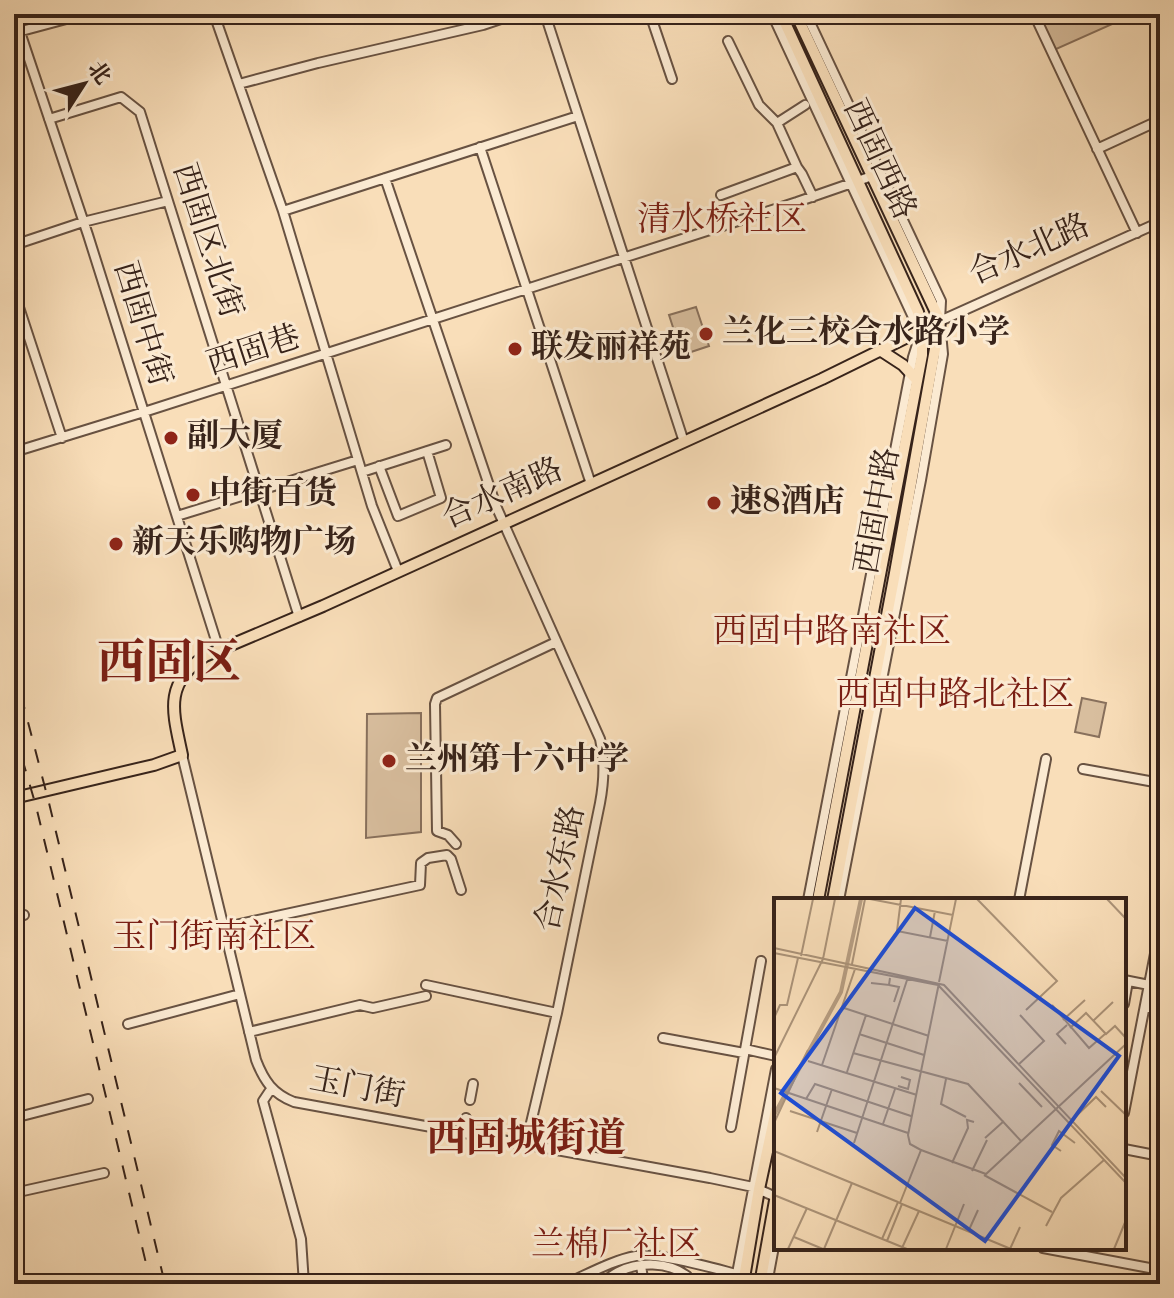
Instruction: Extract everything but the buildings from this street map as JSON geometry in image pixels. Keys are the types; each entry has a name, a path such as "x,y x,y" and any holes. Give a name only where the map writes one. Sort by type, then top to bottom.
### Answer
{"main road":[{"name":"西固西路","path":"781,14 855,183 918,312 922,329"},
{"name":"西固西路","path":"796,14 940,321"},
{"name":"合水北路","path":"922,329 940,321"},
{"name":"西固中路","path":"819,898 895,573 940,321"},
{"name":"西固中路","path":"819,898 914,375 922,355 922,329"},
{"name":"合水南路","path":"182,755 172,704 175,690 189,668 205,656 299,617 684,442 922,329"},
{"path":"880,350 914,375"},
{"path":"881,570 895,573"},
{"path":"14,798 154,765 182,755"},
{"path":"740,1280 756,1188 774,1118"},
{"path":"760,1284 774,1207"}],"street":[{"name":"西固中街","path":"14,14 219,650"},
{"path":"17,30 85,14"},
{"name":"西固巷","path":"214,14 283,211 325,354"},
{"path":"239,84 483,25 516,14"},
{"path":"545,14 684,442"},
{"path":"650,14 672,79"},
{"path":"772,14 855,183"},
{"path":"806,14 941,301 943,354 930,432 839,898"},
{"path":"1034,14 1137,233"},
{"path":"728,41 759,105 777,123 813,197"},
{"name":"西固区北街","path":"49,119 121,97 140,112 299,617"},
{"path":"777,123 805,105"},
{"path":"283,211 578,116"},
{"path":"1097,149 1160,120"},
{"path":"480,147 591,484"},
{"path":"721,195 797,167"},
{"name":"西固巷","path":"14,452 872,176"},
{"path":"385,178 432,319"},
{"path":"14,245 83,222 168,201"},
{"name":"合水北路","path":"940,321 1160,222"},
{"path":"14,292 62,438"},
{"name":"合水东路","path":"432,319 503,523 602,749 604,774 598,816 526,1144"},
{"path":"325,354 372,506 398,571"},
{"path":"819,898 914,375"},
{"path":"362,472 446,445"},
{"path":"379,466 398,516 441,498 427,451"},
{"path":"177,516 358,460"},
{"path":"456,844 448,835 437,831 437,698 556,642"},
{"name":"玉门街","path":"182,755 261,1073 271,1089 283,1098 710,1178 774,1195"},
{"path":"1019,898 1046,759"},
{"path":"1083,769 1160,783"},
{"path":"223,923 235,925 420,885 421,863 437,856 447,855 451,859 461,890"},
{"path":"1126,1103 1158,954 1160,928"},
{"path":"731,1127 761,961"},
{"path":"1126,981 1149,985"},
{"path":"426,985 557,1013"},
{"path":"128,1024 240,994"},
{"path":"249,1032 360,1005 373,1008 426,996"},
{"path":"1145,1007 1160,1010"},
{"path":"663,1038 774,1056"},
{"path":"756,1188 774,1081"},
{"path":"470,1100 473,1084"},
{"path":"271,1089 263,1101 301,1239 304,1284"},
{"path":"14,1118 88,1099"},
{"path":"464,1133 466,1118"},
{"path":"1126,1149 1160,1156"},
{"path":"14,1193 104,1173"},
{"path":"767,1284 774,1247"},
{"path":"1054,1250 1160,1270"},
{"path":"572,1281 644,1255 740,1280"},
{"path":"601,1284 618,1272 659,1264 680,1270 687,1276 685,1284"},
{"path":"641,1266 644,1284"}],"shaded area":[{"path":"1038,14 1127,14 1128,17 1054,50"},
{"path":"696,307 709,346 682,355 669,315"},
{"path":"1082,698 1106,703 1099,737 1075,732"},
{"path":"421,713 421,832 366,838 367,714"}],"railway":[{"path":"14,668 165,1284"},
{"path":"14,731 36,806 151,1284"}],"place":[{"name":"兰化三校合水路小学","path":"706,334"},
{"name":"联发丽祥苑","path":"515,349"},
{"name":"副大厦","path":"171,438"},
{"name":"中街百货","path":"193,495"},
{"name":"速8酒店","path":"714,503"},
{"name":"新天乐购物广场","path":"116,544"},
{"name":"兰州第十六中学","path":"389,761"}],"district":[{"name":"清水桥社区","path":"722,221"},
{"name":"西固中路南社区","path":"832,633"},
{"name":"西固区","path":"169,665"},
{"name":"西固中路北社区","path":"955,696"},
{"name":"玉门街南社区","path":"214,938"},
{"name":"西固城街道","path":"526,1141"},
{"name":"兰棉厂社区","path":"616,1246"}]}
